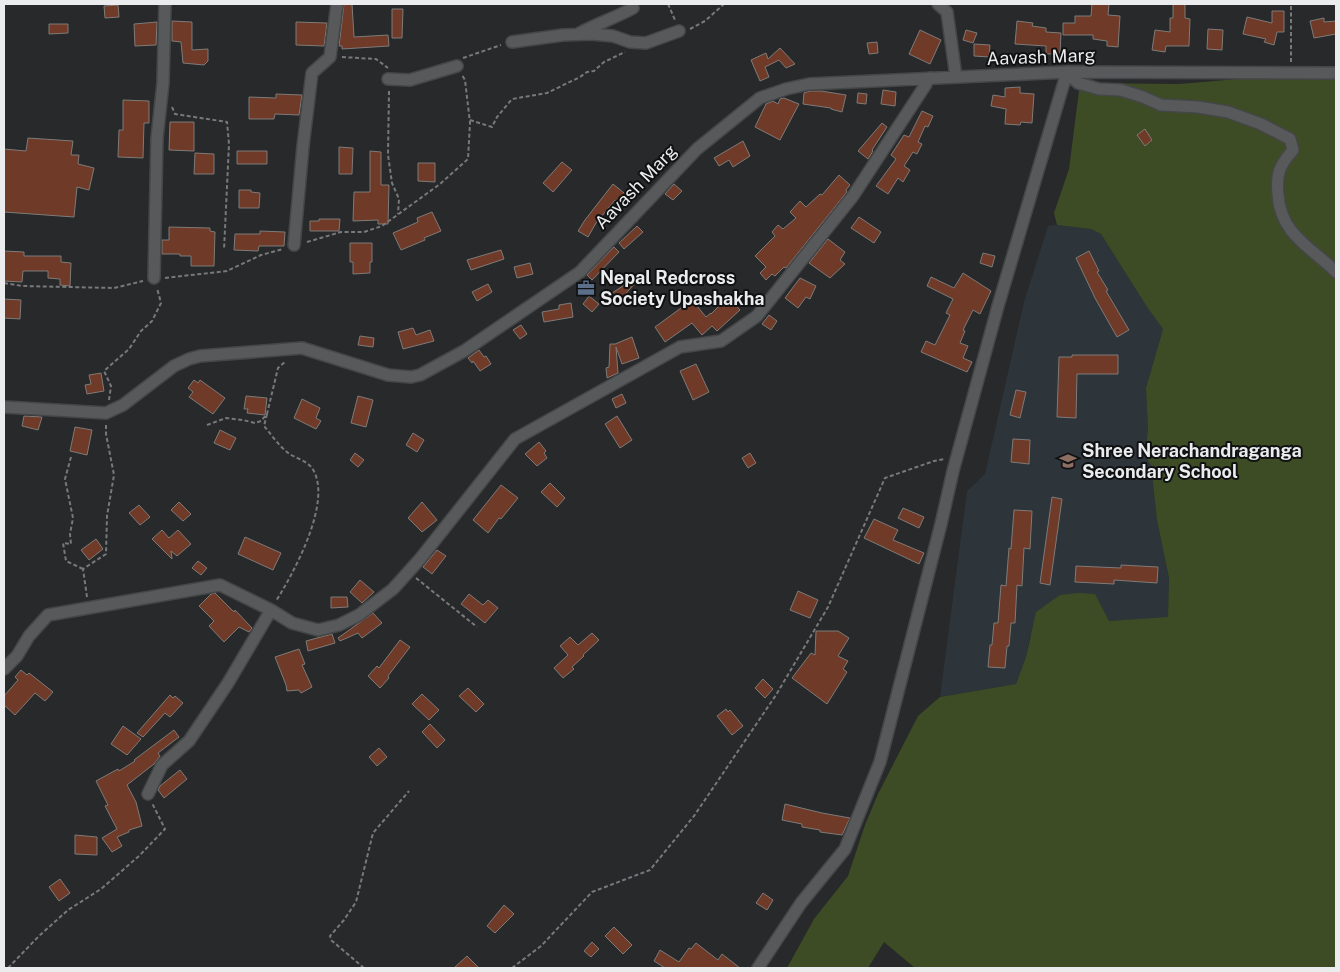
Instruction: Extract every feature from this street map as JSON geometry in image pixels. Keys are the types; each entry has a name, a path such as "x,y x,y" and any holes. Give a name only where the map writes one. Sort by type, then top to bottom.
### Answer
{"street":[{"path":"154,278 157,138 163,83 165,4"},
{"path":"294,245 312,73 330,57 337,4"},
{"path":"944,6 956,77"},
{"path":"576,34 613,19 633,8"},
{"path":"512,42 576,34 613,36 630,42 646,43 679,31"},
{"path":"388,79 410,80 458,66"},
{"path":"758,968 801,903 845,849 880,762 953,471 998,306 1067,72 1078,83 1099,88 1121,90 1144,97 1161,105 1228,112 1261,124 1290,139 1293,150 1285,160 1276,179 1278,206 1283,220 1306,248 1336,272"},
{"name":"Aavash Marg","path":"106,414 140,393 174,366 200,356 302,348 388,375 411,377 420,375 464,351 580,272 697,150 760,98 786,88 809,84 1067,72 1336,73"},
{"path":"4,669 17,656 29,636 48,615 220,585 271,610 292,623 318,630 339,625 359,616 393,589 409,572 515,438 680,347 721,341 757,316 852,196 930,78"},
{"path":"4,407 106,414"},
{"path":"148,794 162,764 189,741 228,683 271,610"}],"path":[{"path":"668,4 680,35 705,21 724,4"},
{"path":"1291,74 1292,4"},
{"path":"469,120 492,127 497,117 512,100 547,93 587,72 594,71 604,62 629,51"},
{"path":"330,57 376,59 388,67 388,155 392,183 398,199 398,214"},
{"path":"172,106 175,114 227,122 228,152 224,250"},
{"path":"83,569 106,554 106,516 114,475 106,434 106,414 111,386 104,371 129,349 141,331 152,321 161,303 154,278"},
{"path":"271,610 294,572 308,540 315,520 318,482 312,468 301,459 286,452 264,426 278,368 287,360"},
{"path":"207,425 226,418 255,423 261,421 266,414"},
{"path":"72,457 65,479 73,518 70,534 72,544 63,543 66,561 83,569"},
{"path":"512,968 541,946 592,892 650,870 694,816 776,695 828,607 885,478 934,461 958,458"},
{"path":"83,569 86,595 90,607"},
{"path":"409,572 477,628"},
{"path":"364,968 331,940 330,936 356,902 373,833 409,791"},
{"path":"8,968 68,910 101,889 139,856 165,829 148,794"}],"shaded area":[{"name":"Shree Nerachandraganga Secondary School","path":"1057,225 1091,229 1101,234 1163,329 1146,388 1148,429 1145,456 1151,465 1157,520 1169,578 1168,618 1109,621 1030,635 1026,657 1016,684 940,697 967,491 985,474 1024,302 1048,226"}],"green space":[{"path":"1261,77 1336,77 1336,968 915,968 884,942 868,968 787,968 814,919 848,876 865,825 878,794 918,716 940,697 1016,684 1026,657 1036,612 1060,595 1095,594 1109,621 1168,617 1169,578 1157,520 1151,465 1145,456 1148,429 1146,388 1163,329 1101,234 1091,229 1057,225 1054,213 1069,169 1080,83 1179,84"}],"building":[{"path":"344,4 352,4 354,37 388,35 389,46 342,49 342,46 339,46"},
{"path":"1092,4 1109,4 1108,15 1120,16 1118,47 1107,46 1107,41 1093,39 1093,35 1063,35 1063,23 1075,23 1075,16 1091,16"},
{"path":"1173,4 1185,4 1185,18 1190,19 1189,46 1166,46 1165,52 1152,50 1155,30 1170,32"},
{"path":"118,5 119,17 105,18 104,6"},
{"path":"392,9 403,9 402,38 392,38"},
{"path":"1272,11 1284,11 1284,32 1277,32 1274,45 1264,42 1266,39 1243,34 1247,17 1272,23"},
{"path":"1324,18 1324,22 1336,21 1336,34 1314,38 1310,21"},
{"path":"172,21 192,22 192,50 208,49 208,61 204,65 183,63 181,42 172,41"},
{"path":"1017,21 1033,23 1032,26 1046,28 1046,32 1061,33 1060,54 1046,54 1046,46 1015,44"},
{"path":"157,22 156,45 135,46 134,24"},
{"path":"296,22 327,23 324,46 296,45"},
{"path":"49,24 68,24 68,33 49,34"},
{"path":"1208,29 1223,30 1222,50 1207,49"},
{"path":"920,30 941,40 930,64 909,54"},
{"path":"966,30 977,33 973,43 963,40"},
{"path":"877,42 878,53 869,54 867,43"},
{"path":"974,44 990,45 989,57 974,56"},
{"path":"780,48 795,64 786,68 779,60 765,67 769,77 760,81 751,60 766,53 768,59"},
{"path":"1020,87 1020,93 1034,94 1032,123 1021,122 1020,125 1005,124 1006,109 991,106 993,95 1005,97 1005,88"},
{"path":"883,90 896,92 895,106 881,104"},
{"path":"810,91 846,95 842,112 831,108 803,104 804,93"},
{"path":"858,93 867,94 866,104 857,103"},
{"path":"276,94 302,95 299,115 275,114 274,119 249,119 249,97 276,98"},
{"path":"784,98 799,104 780,140 755,127 766,104 773,101 778,104 780,99"},
{"path":"123,100 149,101 149,123 144,123 143,158 118,157 119,130 123,130"},
{"path":"922,111 933,116 928,127 925,126 918,142 922,144 917,154 913,152 904,166 910,170 903,182 898,178 888,194 876,186 896,159 891,155 904,135 909,137"},
{"path":"170,122 194,122 194,151 169,150"},
{"path":"882,123 887,127 868,159 858,151"},
{"path":"1145,129 1152,140 1145,146 1137,135"},
{"path":"28,138 73,141 71,155 79,155 78,164 94,168 89,190 77,187 74,217 4,212 4,149 26,151"},
{"path":"743,141 750,156 733,167 729,160 719,166 714,158"},
{"path":"339,147 353,148 352,174 339,174"},
{"path":"237,151 267,151 267,164 237,164"},
{"path":"370,151 381,152 381,185 389,185 388,224 378,224 378,220 353,221 354,192 370,192"},
{"path":"195,153 214,154 214,174 194,174"},
{"path":"562,162 572,170 553,192 543,183"},
{"path":"418,163 435,163 435,182 418,181"},
{"path":"839,175 850,185 846,190 847,192 786,268 784,267 775,276 772,274 766,280 760,273 766,267 755,256 775,236 772,232 778,225 783,229 796,218 790,212 800,201 806,207 820,194 822,195"},
{"path":"613,184 629,197 622,205 615,200 596,223 588,237 578,231 585,220"},
{"path":"674,184 682,191 673,200 665,194"},
{"path":"239,190 251,190 251,192 260,193 259,208 239,208"},
{"path":"432,212 441,231 401,250 393,233 418,222 417,218"},
{"path":"859,217 881,232 874,243 851,228"},
{"path":"319,219 340,219 339,231 310,231 310,221 319,221"},
{"path":"637,226 643,232 624,249 619,243"},
{"path":"169,227 210,228 210,231 215,232 214,266 191,266 191,256 162,254 162,240 169,240"},
{"path":"260,231 285,232 284,246 259,246 258,251 234,250 235,234 260,234"},
{"path":"828,239 845,252 840,260 845,264 830,278 809,263"},
{"path":"350,243 372,243 370,273 353,274 353,262 350,262"},
{"path":"614,247 619,252 592,280 587,275"},
{"path":"501,250 504,259 471,270 467,260"},
{"path":"4,251 24,252 24,256 61,256 61,262 71,263 70,286 60,285 60,279 48,278 48,271 23,271 22,282 4,281"},
{"path":"1089,251 1099,271 1097,272 1108,290 1106,291 1129,330 1117,337 1095,298 1076,258"},
{"path":"983,253 995,256 992,267 980,263"},
{"path":"530,263 533,274 517,278 514,267"},
{"path":"963,273 991,291 980,314 973,310 963,330 965,331 960,343 968,346 963,358 972,362 967,372 921,352 926,341 935,345 950,315 946,313 953,299 927,286 931,277 954,288"},
{"path":"635,278 637,281 622,298 611,305 606,297"},
{"path":"800,278 816,286 810,299 806,297 798,308 785,298"},
{"path":"488,284 492,292 477,301 472,292"},
{"path":"589,296 599,304 592,312 583,304"},
{"path":"728,297 740,310 717,331 712,326 702,335 692,323 665,342 655,327 692,300 706,317"},
{"path":"4,299 21,300 20,319 4,318"},
{"path":"571,303 573,317 544,322 542,312 559,309 559,305"},
{"path":"769,315 777,321 771,330 762,324"},
{"path":"521,325 527,334 520,339 513,330"},
{"path":"413,328 416,335 430,330 434,341 403,349 398,332"},
{"path":"360,336 374,338 373,347 358,345"},
{"path":"632,337 639,358 622,364 616,347 618,373 607,378 606,368 609,367 610,344 615,344"},
{"path":"479,350 491,364 480,371 473,361 472,363 468,358"},
{"path":"1072,355 1118,355 1118,374 1077,374 1076,418 1057,417 1059,357 1072,357"},
{"path":"696,364 709,392 693,400 680,371"},
{"path":"101,373 104,391 87,394 85,385 91,384 89,375"},
{"path":"194,380 198,383 200,380 225,398 213,414 189,397 193,392 188,388"},
{"path":"1016,390 1026,392 1020,418 1010,415"},
{"path":"622,394 626,403 616,408 612,399"},
{"path":"246,396 267,398 265,415 247,413 248,409 244,409"},
{"path":"358,396 373,400 366,427 351,423"},
{"path":"302,399 320,408 316,418 321,421 316,429 294,418"},
{"path":"24,416 42,417 38,430 22,426"},
{"path":"617,416 632,440 620,448 605,424"},
{"path":"75,427 92,430 87,455 70,451"},
{"path":"220,430 236,438 230,450 214,443"},
{"path":"413,433 424,440 417,452 406,445"},
{"path":"1013,439 1030,440 1029,464 1011,462"},
{"path":"539,442 546,451 544,453 547,458 537,466 525,454"},
{"path":"355,453 364,460 358,467 350,460"},
{"path":"750,453 756,463 748,468 742,458"},
{"path":"550,483 565,498 557,507 541,492"},
{"path":"501,485 518,498 488,533 473,520"},
{"path":"1052,497 1062,499 1050,585 1040,583"},
{"path":"179,502 191,514 183,521 171,510"},
{"path":"422,502 437,520 422,532 408,518"},
{"path":"139,505 150,517 140,525 129,513"},
{"path":"903,508 924,517 919,528 898,518"},
{"path":"1014,510 1032,511 1030,549 1024,548 1022,586 1017,585 1015,623 1011,623 1005,668 988,667 994,623 998,623 1001,585 1006,586"},
{"path":"874,519 898,530 893,540 924,553 919,564 864,538"},
{"path":"162,530 169,538 178,530 191,544 177,556 171,551 172,559 152,539"},
{"path":"245,537 281,553 273,570 238,554"},
{"path":"96,539 103,549 89,560 81,550"},
{"path":"437,550 446,556 432,574 423,567"},
{"path":"198,561 207,568 201,575 192,568"},
{"path":"1121,565 1158,567 1157,583 1114,580 1114,584 1075,582 1076,566 1121,568"},
{"path":"360,580 374,592 362,603 350,592"},
{"path":"798,591 818,600 810,618 790,610"},
{"path":"215,593 252,628 249,632 239,627 224,642 209,626 214,621 199,606 211,594"},
{"path":"469,594 483,605 488,600 498,608 485,623 461,604"},
{"path":"331,597 347,597 348,607 331,608"},
{"path":"373,613 382,623 362,638 358,633 340,641 338,638"},
{"path":"816,631 838,631 849,638 838,656 848,661 843,669 847,672 827,704 792,678 811,653 815,655"},
{"path":"592,633 599,640 572,667 574,669 563,678 554,668 568,655 560,646 570,637 578,645"},
{"path":"332,634 335,643 308,651 306,641"},
{"path":"400,640 410,647 380,688 368,676 377,666 379,668"},
{"path":"299,649 305,664 302,665 312,687 301,693 299,690 287,691 275,657"},
{"path":"21,670 27,675 29,673 53,692 45,701 35,693 15,715 4,705 4,696 18,680 15,677"},
{"path":"763,679 773,689 765,698 755,688"},
{"path":"468,688 484,704 476,712 459,696"},
{"path":"422,694 439,710 429,720 412,704"},
{"path":"170,695 173,698 175,696 183,703 170,717 165,713 143,737 137,733"},
{"path":"726,709 728,712 730,710 743,726 732,735 717,716"},
{"path":"430,724 445,740 437,748 422,732"},
{"path":"123,726 141,739 127,755 111,744"},
{"path":"174,730 179,737 158,753 160,756 154,764 127,785 136,802 142,826 129,830 129,832 117,837 122,846 112,852 102,838 117,829 105,806 108,805 96,781 118,769 119,771 135,761"},
{"path":"379,748 387,757 377,766 369,757"},
{"path":"180,770 187,779 164,798 158,790 160,786"},
{"path":"785,804 850,818 842,835 820,832 820,830 802,827 802,824 782,820"},
{"path":"75,835 97,837 97,855 75,854"},
{"path":"60,879 70,893 59,901 49,887"},
{"path":"763,893 773,900 767,910 756,903"},
{"path":"504,905 514,914 495,933 487,926"},
{"path":"614,927 632,945 623,954 605,936"},
{"path":"592,942 599,949 591,957 584,951"},
{"path":"696,943 718,960 722,954 740,968 665,968 654,961 660,950 679,962 689,948 691,949"},
{"path":"467,956 479,968 454,968"}],"place":[{"name":"Nepal Redcross Society Upashakha","path":"586,288"},
{"name":"Shree Nerachandraganga Secondary School","path":"1068,461"}]}
